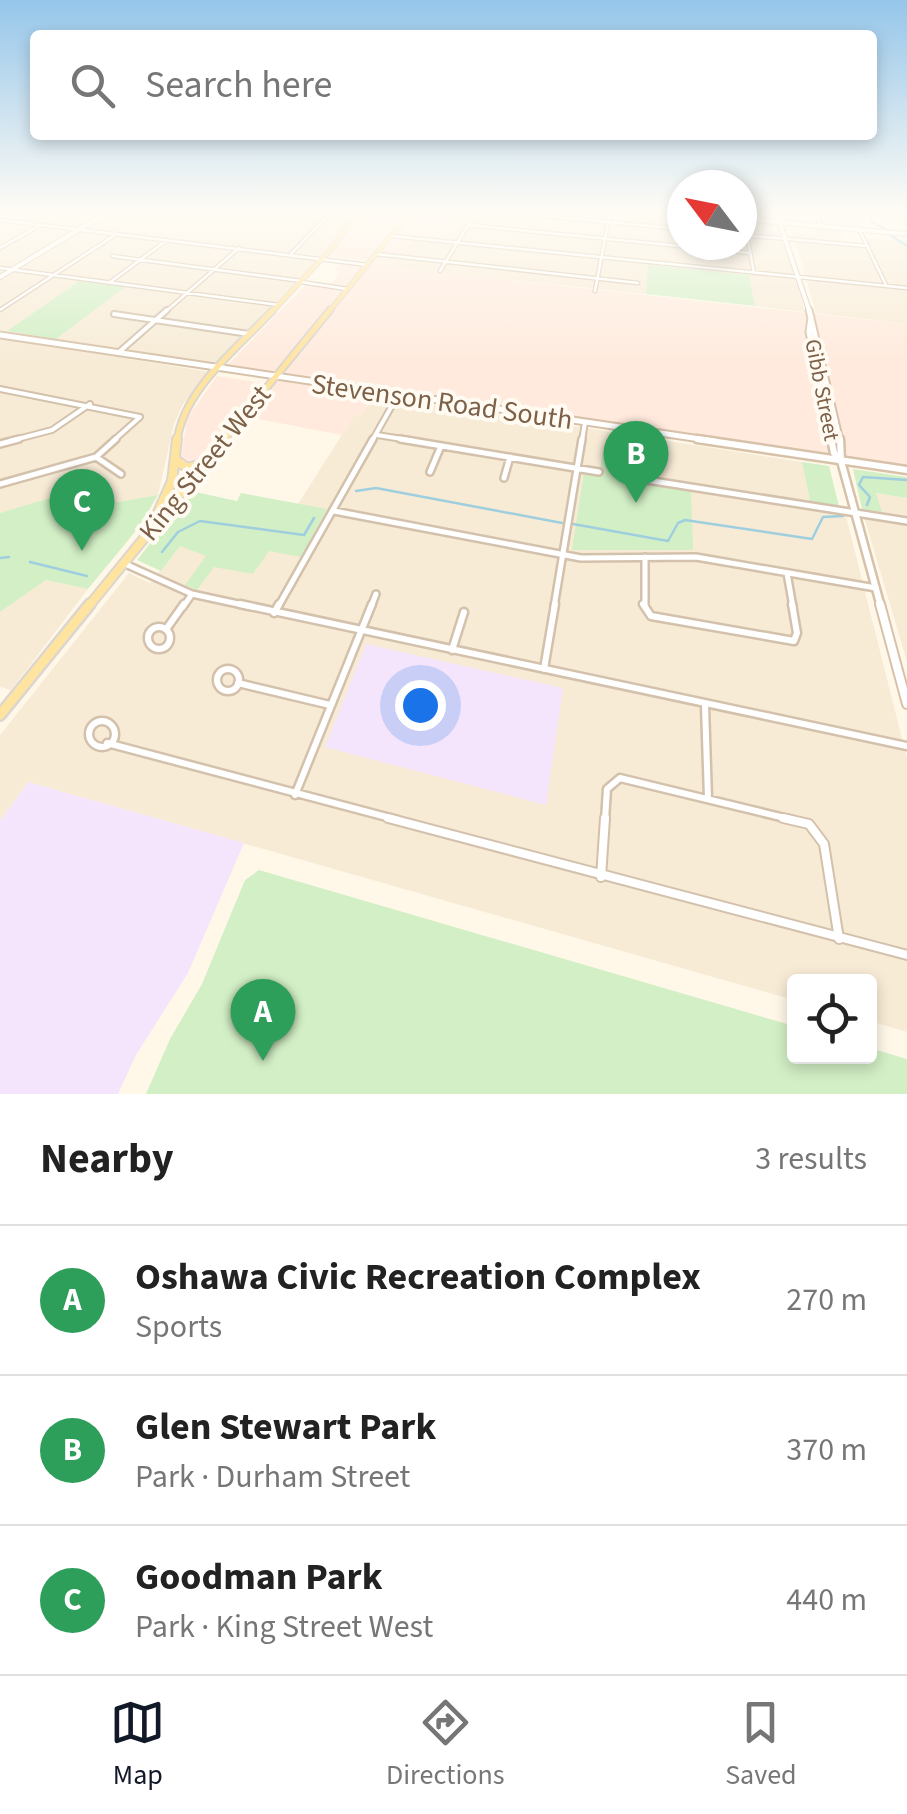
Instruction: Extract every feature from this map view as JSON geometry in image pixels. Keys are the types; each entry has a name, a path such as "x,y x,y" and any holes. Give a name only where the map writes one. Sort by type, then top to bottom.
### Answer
{"main road":[{"path":"0,276 23,263"},
{"path":"147,534 172,481 178,426 185,411 218,369 318,263"},
{"name":"Gibb Street","path":"795,263 843,454 840,461 907,704"},
{"name":"King Street West","path":"0,715 368,265"},
{"name":"Stevenson Road South","path":"0,335 907,470"},
{"path":"174,457 187,468 207,462"}],"street":[{"path":"0,310 72,263"},
{"path":"109,283 135,263"},
{"path":"162,263 347,289"},
{"path":"118,353 222,263"},
{"path":"355,263 368,265"},
{"path":"440,271 444,263"},
{"path":"455,263 638,283"},
{"path":"594,291 600,263"},
{"path":"659,263 907,288"},
{"path":"752,263 754,273"},
{"path":"876,263 887,286"},
{"path":"0,268 279,306"},
{"path":"114,314 252,334"},
{"path":"0,389 138,414 133,425 96,456 0,484"},
{"path":"274,613 398,395"},
{"path":"0,444 52,430 90,404"},
{"path":"544,670 586,422"},
{"path":"377,436 598,472"},
{"path":"430,472 440,446"},
{"path":"96,456 121,474"},
{"path":"504,478 510,456"},
{"path":"634,478 907,521"},
{"path":"334,511 564,555 704,558 876,588"},
{"path":"645,557 642,603 651,616 780,642 794,641 797,634 787,573"},
{"path":"124,563 192,594 907,746"},
{"path":"167,628 172,636 167,643 159,648 148,647 146,638 152,631 167,628 192,594"},
{"path":"294,795 376,594"},
{"path":"452,650 464,612"},
{"path":"238,683 330,705"},
{"path":"705,706 708,798"},
{"path":"108,743 116,729 110,722 97,725 88,737 93,746 108,743 601,877 907,955"},
{"path":"601,877 607,789 612,781 635,780 810,824 824,844 839,939"}],"shaded area":[{"path":"0,263 17,263 0,273"},
{"path":"26,263 314,263 217,363 56,339 124,287 79,281 7,331 0,330 0,279"},
{"path":"341,263 364,266 273,372 228,365 308,282 330,285 340,272 335,270"},
{"path":"372,263 907,324 907,467 378,390 362,415 355,414 342,435 248,417"},
{"path":"393,263 791,263 805,312 755,306 749,276 649,265 646,294 390,267"},
{"path":"802,263 907,263 907,324 816,313"},
{"path":"0,338 210,372 183,404 174,424 158,495 112,503 76,490 0,513"},
{"path":"217,376 262,383 195,462 188,462 181,459 187,419"},
{"path":"375,395 802,462 810,501 839,506 846,516 907,758 907,1032 877,1023 877,974 787,974 787,998 28,782 0,821 0,735 129,573 150,583 180,546 207,556 186,584 197,590 214,566 253,574 269,550 326,509 298,504 355,414 362,415"},
{"path":"875,493 907,498 907,662 862,510 881,512"},
{"path":"46,580 88,589 11,690 0,687 0,612"},
{"path":"366,644 563,688 546,805 325,747"},
{"path":"28,782 244,843 188,973 136,1055 118,1094 0,1094 0,821"}],"green space":[{"path":"648,265 749,275 755,306 646,294"},
{"path":"79,281 125,287 56,339 7,331"},
{"path":"603,451 635,455 633,480 691,489 693,550 572,550 584,472 599,474"},
{"path":"802,462 829,466 839,506 810,501"},
{"path":"853,469 907,477 907,498 876,493 882,512 862,509"},
{"path":"76,490 112,503 158,495 139,527 88,589 46,580 0,612 0,513"},
{"path":"191,491 237,501 241,493 327,509 301,557 269,551 253,574 214,567 197,590 185,585 206,556 180,546 161,571 137,560"},
{"path":"259,870 787,1024 787,1064 877,1064 877,1050 907,1059 907,1094 146,1094 170,1039 202,984 245,880"}],"waterway":[{"path":"867,505 870,497 859,485 863,477 907,480"},
{"path":"356,491 376,488 562,523"},
{"path":"573,524 668,541 678,523 685,520 812,539 823,517 843,516"},
{"path":"162,552 178,532 200,521 304,535 314,518"},
{"path":"0,558 9,557"},
{"path":"30,562 87,576"}],"place":[{"name":"Glen Stewart Park","path":"636,503"},
{"name":"Goodman Park","path":"82,551"},
{"name":"Oshawa Civic Recreation Complex","path":"263,1061"}]}
